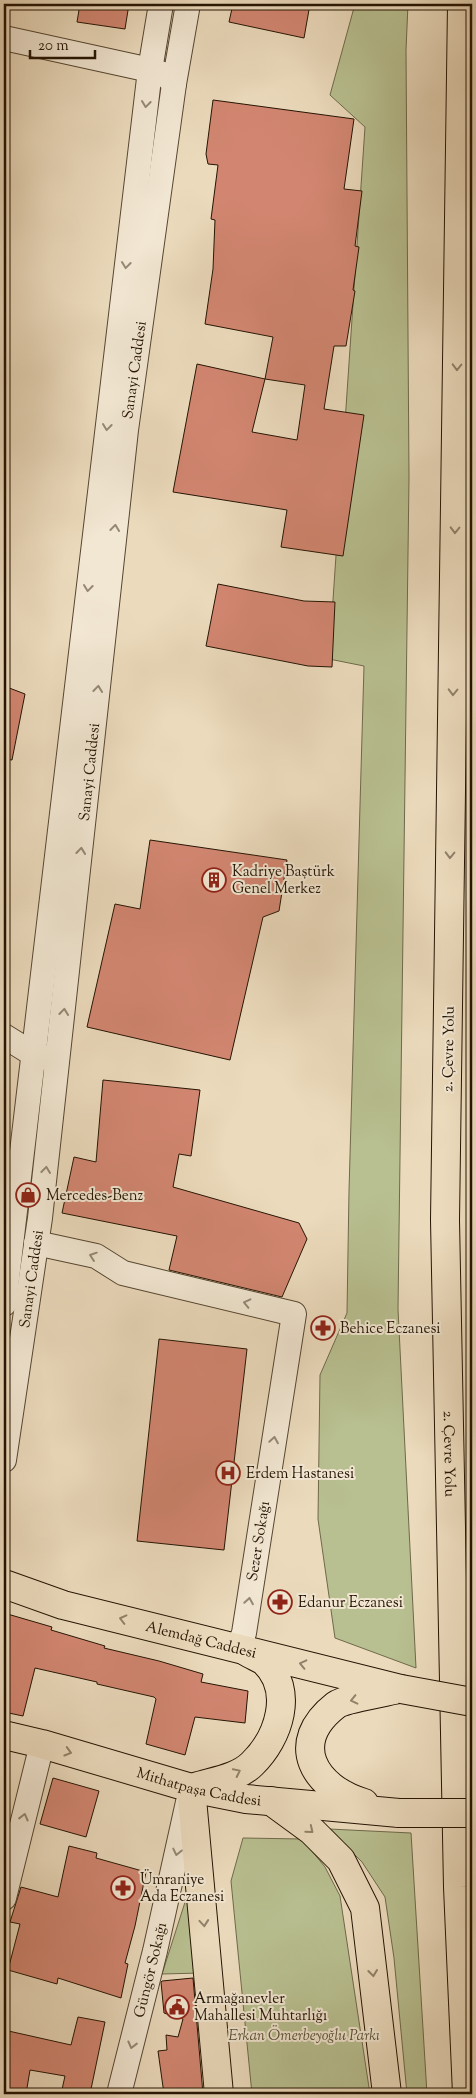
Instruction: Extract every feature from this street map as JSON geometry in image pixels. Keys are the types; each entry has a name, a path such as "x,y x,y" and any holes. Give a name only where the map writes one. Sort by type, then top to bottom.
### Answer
{"main road":[{"name":"2. Çevre Yolu","path":"462,4 446,1220 458,1877 467,2094"},
{"name":"Alemdağ Caddesi","path":"4,1584 63,1605 401,1689 472,1702"},
{"path":"219,2094 191,1788 237,1774 252,1764 278,1728 282,1704 278,1682 263,1661 238,1648"},
{"path":"401,1689 337,1704 318,1724 310,1743 311,1762 331,1787 352,1799 399,1813 472,1813"},
{"name":"Mithatpaşa Caddesi","path":"4,1735 42,1744 191,1788 246,1799 399,1813"},
{"path":"271,1801 312,1831 341,1860 365,1908 387,2094"}],"street":[{"name":"Sanayi Caddesi","path":"4,1304 150,70 161,4"},
{"name":"Sanayi Caddesi","path":"4,1460 36,1243 58,1061 126,430 174,84 188,4"},
{"path":"4,38 150,70 166,75 174,84"},
{"path":"4,1036 33,1054 58,1061"},
{"name":"Sezer Sokağı","path":"36,1243 96,1256 123,1273 294,1314 244,1632 238,1648"},
{"path":"4,1898 42,1744"},
{"name":"Güngör Sokağı","path":"119,2094 155,1951 191,1788"}],"green space":[{"path":"355,4 408,4 406,50 409,478 398,1309 416,1668 335,1638 318,1519 320,1375 347,1313 364,666 329,659 365,127 330,95"},
{"path":"329,1829 411,1833 427,2094 407,2094 394,1958 385,1897 362,1862"},
{"name":"Erkan Ömerbeyoğlu Parkı","path":"243,1838 302,1839 325,1867 340,1896 370,2094 252,2094 231,1881"},
{"path":"187,1896 201,1973 162,1974"}],"building":[{"path":"80,4 129,4 125,29 77,22"},
{"path":"233,4 310,4 304,38 229,22"},
{"path":"213,100 354,119 344,189 362,191 355,246 359,247 353,290 355,291 346,346 334,346 324,409 364,415 343,556 281,547 287,510 173,492 197,364 265,379 273,337 205,324 213,269 215,220 211,219 218,165 208,164 206,154","holes":["265,379 305,385 297,440 252,432"]},
{"path":"218,584 304,601 335,602 332,667 308,666 206,646"},
{"path":"4,686 25,694 12,760 4,759"},
{"path":"150,840 287,860 279,911 263,917 230,1060 87,1027 115,904 140,909"},
{"path":"103,1080 200,1090 191,1156 179,1154 173,1187 299,1223 307,1239 282,1297 169,1270 177,1236 62,1213 74,1157 96,1162"},
{"name":"Erdem Hastanesi","path":"159,1339 247,1349 224,1550 137,1541"},
{"path":"4,1613 52,1627 51,1630 105,1646 104,1648 203,1674 201,1682 248,1691 245,1723 195,1717 185,1755 146,1744 156,1699 154,1697 35,1668 23,1716 4,1712"},
{"path":"53,1778 99,1791 86,1837 40,1824"},
{"path":"69,1846 97,1853 96,1858 146,1872 125,1963 128,1964 121,1998 58,1978 57,1984 8,1970 20,1924 10,1922 21,1887 58,1897"},
{"path":"193,1978 203,2094 164,2094 158,2051 167,2050 166,2035 178,2037 183,2019 164,2013 161,1982"},
{"path":"78,2017 105,2022 90,2094 61,2094 65,2076 30,2070 26,2094 4,2094 4,2030 71,2045"}],"place":[{"name":"Kadriye Baştürk Genel Merkez","path":"214,880"},
{"name":"Mercedes-Benz","path":"28,1195"},
{"name":"Behice Eczanesi","path":"323,1328"},
{"name":"Erdem Hastanesi","path":"228,1473"},
{"name":"Edanur Eczanesi","path":"280,1602"},
{"name":"Ümraniye Ada Eczanesi","path":"123,1888"},
{"name":"Armağanevler Mahallesi Muhtarlığı","path":"177,2007"}]}
